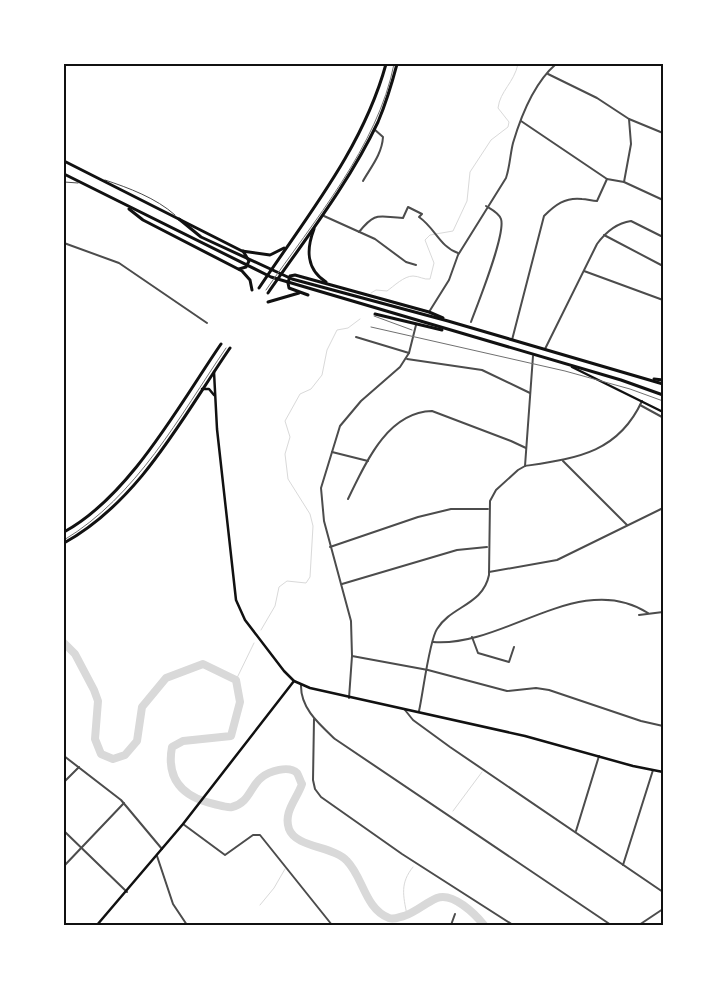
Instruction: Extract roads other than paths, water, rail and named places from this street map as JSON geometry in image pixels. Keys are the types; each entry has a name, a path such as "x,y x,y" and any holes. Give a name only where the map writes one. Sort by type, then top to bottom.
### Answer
{"main road":[{"path":"259,288 357,140 379,91 386,64"},
{"path":"268,293 322,215 374,129 397,64"},
{"path":"64,161 242,250 270,255 280,251 288,244"},
{"path":"64,174 271,277 663,395"},
{"path":"125,205 143,220 239,269 248,276 252,290"},
{"path":"179,219 201,237 275,272 663,384"},
{"path":"317,221 308,246 309,260 318,277 336,287"},
{"path":"239,269 246,267 249,261 242,250"},
{"path":"308,295 288,286 288,279 292,275 428,312 448,321"},
{"path":"268,302 300,292"},
{"path":"375,314 416,325 445,330"},
{"path":"64,532 105,501 140,462 221,344"},
{"path":"64,543 90,528 126,495 150,465 230,348"},
{"path":"571,366 663,412"},
{"path":"214,372 214,396 236,600 240,612 254,632 294,681 349,698 544,741 663,772"},
{"path":"653,380 663,380"},
{"path":"202,389 209,389 214,396"},
{"path":"99,925 196,808 294,681"}],"street":[{"path":"428,312 449,280 458,253 486,206 506,178 510,165 512,145 532,95 556,64"},
{"path":"548,74 597,98 629,119 663,133"},
{"path":"624,182 631,144 629,119"},
{"path":"521,121 607,179 624,182 663,200"},
{"path":"363,182 379,154 383,141 383,137 374,129"},
{"path":"512,340 544,216 562,201 584,199 597,202 607,179"},
{"path":"471,322 497,248 501,226 497,213 486,206"},
{"path":"359,232 370,218 376,215 403,218 408,207 422,214 419,217 436,232 445,246 458,253"},
{"path":"322,215 376,239 406,262 416,265"},
{"path":"545,349 596,244 604,235 618,225 631,221 661,236"},
{"path":"604,235 663,266"},
{"path":"64,243 119,263 207,322"},
{"path":"584,271 663,300"},
{"path":"349,698 352,656 351,621 330,547 321,498 331,452 344,420 361,401 396,372 407,358 416,325"},
{"path":"356,337 409,353"},
{"path":"525,466 533,356"},
{"path":"407,358 482,370 530,393"},
{"path":"419,713 436,630 444,621 471,603 483,591 489,572 488,509 496,490 525,466 563,460 591,452 618,436 627,426 642,401"},
{"path":"640,405 662,417"},
{"path":"348,499 380,440 389,430 414,414 423,411 432,411 526,448"},
{"path":"331,452 368,461"},
{"path":"563,460 627,525"},
{"path":"489,572 557,560 663,508"},
{"path":"330,547 451,509 488,509"},
{"path":"342,584 457,550 488,547"},
{"path":"433,642 448,643 472,637 598,599 623,601 648,613"},
{"path":"640,615 663,612"},
{"path":"472,637 478,653 510,662 514,647"},
{"path":"352,656 428,670 507,691 536,688 550,690 640,721 663,726"},
{"path":"301,684 304,702 314,719 335,739 611,925"},
{"path":"405,710 413,720 450,747 663,892"},
{"path":"314,719 313,780 315,789 321,797 402,854 513,925"},
{"path":"64,756 124,803 162,849"},
{"path":"575,832 598,756"},
{"path":"64,782 79,767"},
{"path":"623,865 653,770"},
{"path":"64,866 124,803"},
{"path":"183,824 225,855 253,835 260,834 332,925"},
{"path":"64,831 127,892"},
{"path":"157,856 173,904 187,925"},
{"path":"639,925 663,909"},
{"path":"451,925 455,914"}],"lane":[{"path":"64,182 80,183"}],"waterway":[{"path":"371,293 376,290 387,291 410,276 430,279 434,263 425,240 430,235 453,231 467,201 470,172 491,140 508,127 509,122 498,108 501,97 518,64"},
{"path":"261,630 275,606 279,587 287,581 306,583 310,577 313,526 310,514 288,479 285,454 290,437 285,421 300,394 311,389 322,375 327,350 337,330 348,328 360,319"},
{"path":"64,643 75,654 98,701 95,739 101,754 113,759 125,755 137,741 142,707 166,678 203,664 236,680 240,702 231,736 183,741 172,747 171,758 174,777 185,791 203,801 232,807 242,802 257,782 265,775 274,771 289,769 297,773 302,784 289,811 289,829 299,840 333,852 347,861 357,875 369,900 381,914 393,919 408,914 437,898 443,897 450,898 463,905 484,925"},
{"path":"236,680 254,643"},
{"path":"453,811 482,772"},
{"path":"407,915 404,901 404,884 413,867"},
{"path":"260,905 274,888 285,869"}],"railway":[{"path":"266,290 323,210 359,154 386,94 394,64"},
{"path":"374,316 412,330"},
{"path":"371,327 565,371 630,389 663,401"},
{"path":"64,540 90,522 114,501 135,478 155,453 226,348"}]}
